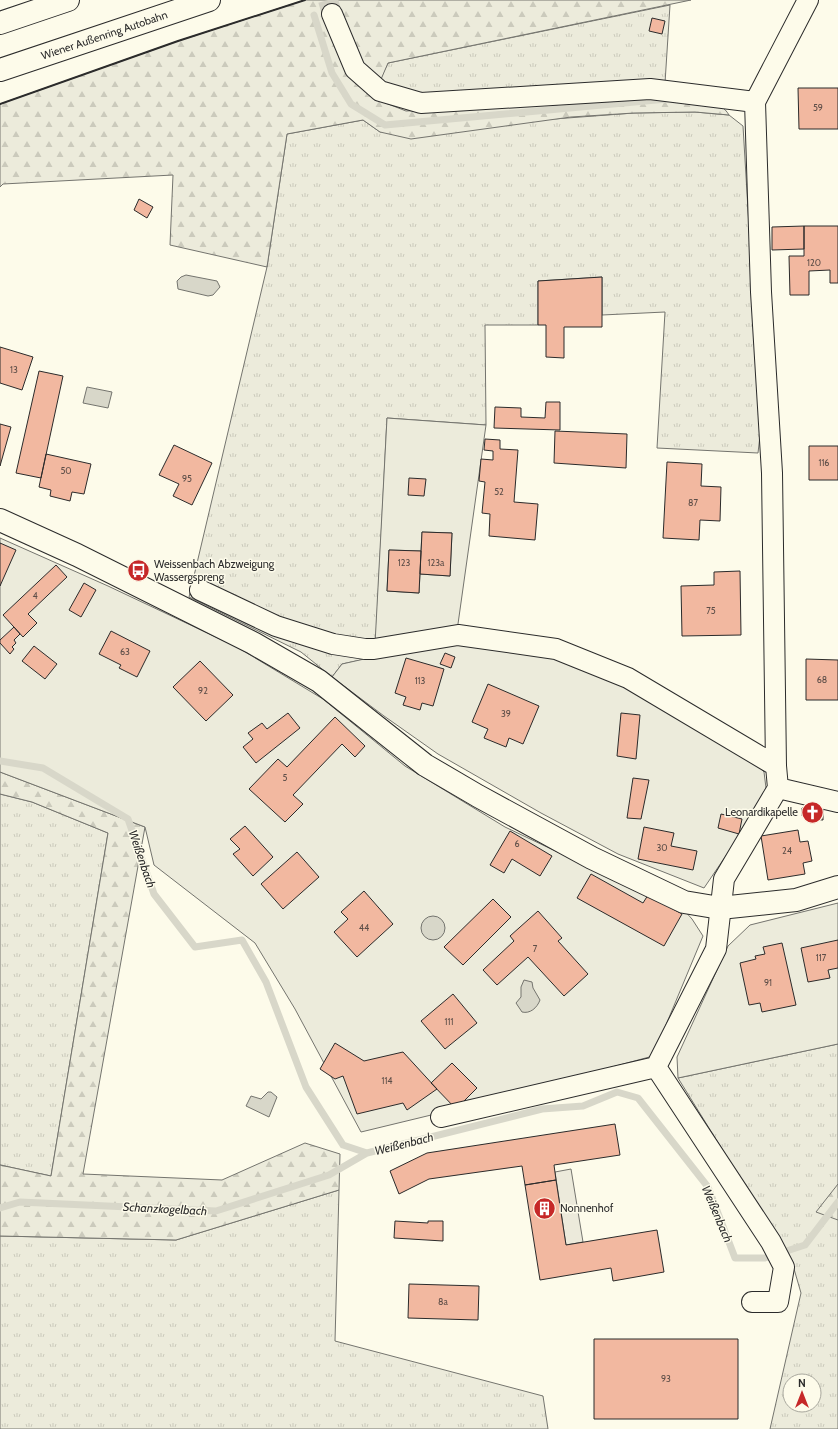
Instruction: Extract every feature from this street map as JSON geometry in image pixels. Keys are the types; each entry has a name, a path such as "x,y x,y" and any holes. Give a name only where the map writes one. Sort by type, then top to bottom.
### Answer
{"main road":[{"path":"0,23 68,0"},
{"name":"Wiener Außenring Autobahn","path":"0,70 209,0"},
{"path":"0,520 77,555 253,643 319,681 425,765 478,796 592,858 684,902 720,908 796,900 838,887"}],"street":[{"path":"441,1117 656,1067 716,949 724,879 778,788 776,766 772,473 761,292 755,102 808,0"},
{"path":"332,14 355,69 380,91 421,103 650,89 755,102"},
{"path":"200,590 276,626 333,644 374,649 458,635 556,649 628,678 776,766"},
{"path":"778,788 838,802"},
{"path":"656,1067 771,1242 784,1267 778,1302 752,1302"}],"green space":[{"path":"305,0 691,0 388,63 373,98 406,111 681,96 701,99 714,103 725,110 729,115 695,112 634,113 571,117 411,139 380,132 363,120 287,134 267,267 170,245 173,175 3,184 0,187 0,104 178,41"},
{"path":"670,5 665,83 422,95 378,84 388,63"},
{"path":"695,112 729,115 743,126 761,427 758,453 657,448 665,312 602,315 602,277 538,281 538,325 485,325 486,425 387,418 375,657 342,664 332,677 301,652 189,597 267,267 287,134 363,120 380,132 634,113"},
{"path":"387,418 486,425 457,631 375,644","holes":["422,532 452,533 450,576 420,574 419,593 387,591 389,550 421,551"]},
{"path":"0,538 108,586 237,647 323,699 405,766 505,827 631,887 683,909 692,919 703,936 653,1056 456,1109 361,1132 295,1009 255,943 154,865 145,827 0,772"},
{"path":"455,641 546,654 628,686 756,763 764,772 766,788 740,835 704,888 618,854 541,813 438,754 332,677 342,664"},
{"path":"0,772 145,827 83,1174 222,1180 305,1143 340,1154 339,1190 176,1240 0,1236 0,1165 51,1176 108,833 32,802 0,794"},
{"path":"0,794 32,802 108,833 51,1176 0,1165"},
{"path":"838,903 838,1044 678,1078 677,1057 728,946 750,925"},
{"path":"838,1044 838,1429 770,1429 782,1376 782,1413 822,1413 822,1373 783,1373 801,1293 792,1262 678,1078"},
{"path":"838,1184 838,1220 816,1212"},
{"path":"339,1190 335,1341 543,1396 548,1429 0,1429 0,1236 176,1240"}],"shaded area":[{"path":"186,275 217,281 220,287 213,295 208,296 178,289 177,281"},
{"path":"87,387 112,392 108,408 83,403"},
{"path":"433,916 442,919 445,928 442,937 433,940 424,937 421,928 424,919"},
{"path":"524,980 532,982 533,988 540,1000 533,1010 528,1012 522,1012 516,1003 521,997 521,987"},
{"path":"268,1092 271,1092 277,1097 269,1117 246,1106 251,1096 261,1099"},
{"path":"571,1169 583,1242 566,1245 555,1172"}],"building":[{"path":"652,18 665,21 662,34 649,31"},
{"path":"798,88 838,88 838,129 799,129"},
{"path":"139,199 153,207 147,218 134,210"},
{"path":"804,226 838,226 838,283 830,283 830,270 809,271 809,295 790,295 789,256 804,256"},
{"path":"804,226 804,249 772,250 772,227"},
{"path":"602,277 602,327 564,327 564,358 546,357 546,325 538,325 538,281"},
{"path":"0,347 33,357 22,390 0,383"},
{"path":"39,371 63,376 41,478 16,473"},
{"path":"546,402 560,402 560,430 494,428 495,407 521,408 521,417 545,418"},
{"path":"0,424 11,427 0,466"},
{"path":"555,431 627,434 626,468 554,463"},
{"path":"485,439 500,440 500,449 518,450 514,502 538,504 535,540 489,536 490,514 482,513 485,482 479,481 481,459 493,460 493,451 484,450"},
{"path":"174,445 212,463 192,505 173,496 179,484 159,475"},
{"path":"809,446 838,446 838,480 809,480"},
{"path":"46,454 91,464 84,494 72,492 70,501 50,496 51,490 39,487"},
{"path":"667,462 702,464 701,486 721,487 720,521 700,520 699,540 663,538"},
{"path":"409,478 426,479 424,496 408,495"},
{"path":"422,532 452,533 450,576 420,574"},
{"path":"0,543 16,550 0,586"},
{"path":"389,550 421,551 419,593 387,591"},
{"path":"56,565 67,577 28,614 37,623 23,637 3,615"},
{"path":"740,571 741,635 682,636 681,586 714,585 714,572"},
{"path":"84,583 96,590 81,617 69,610"},
{"path":"14,627 20,634 14,640 16,643 12,647 14,649 10,654 0,643 0,640"},
{"path":"111,631 150,651 137,677 119,668 121,665 99,654"},
{"path":"34,646 57,664 45,679 22,661"},
{"path":"445,653 455,657 451,668 440,664"},
{"path":"406,658 444,669 433,706 422,703 420,710 403,705 406,697 395,693"},
{"path":"806,659 838,660 838,700 806,700"},
{"path":"200,661 233,695 206,721 173,687"},
{"path":"488,684 539,706 523,744 509,738 506,747 484,738 488,729 472,722"},
{"path":"288,713 300,728 256,763 243,747 253,739 248,733 262,723 267,729"},
{"path":"621,713 640,715 636,759 617,756"},
{"path":"335,717 365,746 355,757 342,744 293,795 303,804 285,822 249,789 278,759 287,767"},
{"path":"633,778 649,780 641,819 627,818"},
{"name":"Leonardikapelle","path":"807,805 823,806 823,820 808,819 802,816 802,808"},
{"path":"721,814 742,819 739,834 718,828"},
{"path":"245,826 273,857 253,876 233,854 240,849 230,839"},
{"path":"644,827 674,833 671,846 697,851 693,870 638,859"},
{"path":"798,830 800,842 808,841 812,861 803,863 805,874 768,880 761,836"},
{"path":"510,831 552,856 540,876 512,859 504,873 490,865"},
{"path":"297,852 319,877 283,909 261,884"},
{"path":"591,874 643,903 648,895 682,914 664,946 577,898"},
{"path":"364,891 393,924 357,957 334,932 348,919 341,912"},
{"path":"493,899 511,917 463,965 444,947"},
{"path":"538,911 562,938 558,941 588,974 564,996 528,957 497,985 483,970 514,941 510,936"},
{"path":"838,940 838,968 828,970 830,978 808,982 801,948"},
{"path":"782,943 796,1005 762,1012 760,1003 749,1005 740,963 756,959 755,956 765,954 763,947"},
{"path":"453,994 477,1023 445,1049 421,1021"},
{"path":"335,1043 364,1061 403,1052 437,1089 407,1110 403,1103 357,1114 343,1076 335,1079 320,1069"},
{"path":"452,1063 477,1088 456,1109 431,1083"},
{"path":"615,1124 620,1155 554,1165 556,1180 525,1185 522,1166 429,1179 399,1194 390,1171 427,1153"},
{"name":"Nonnenhof","path":"556,1180 566,1245 657,1230 664,1272 613,1281 611,1268 540,1280 525,1185"},
{"path":"395,1221 428,1223 428,1221 443,1221 443,1241 394,1238"},
{"path":"409,1284 479,1286 478,1320 408,1318"},
{"path":"594,1339 738,1339 738,1419 594,1419"}],"waterway":[{"path":"314,15 332,73 351,104 385,125 667,99"},
{"name":"Schanzkogelbach","path":"0,761 43,768 128,819 154,894 195,947 242,940 266,982 306,1087 343,1145 367,1153 542,1109 583,1106 617,1092 638,1098 708,1187 735,1258 765,1258 805,1245 838,1202"},
{"name":"Schanzkogelbach","path":"0,1208 20,1202 216,1211 329,1175 367,1153"}],"tunnel":[{"path":"328,0 332,14"}],"wall":[{"path":"0,104 178,41 305,0"}],"place":[{"name":"Weissenbach Abzweigung Wassergspreng","path":"139,570"},
{"name":"Leonardikapelle","path":"813,812"},
{"name":"Nonnenhof","path":"545,1208"}],"water label":[{"name":"Weißenbach","path":"142,859"},
{"name":"Weißenbach","path":"404,1144"},
{"name":"Weißenbach","path":"717,1214"}]}
